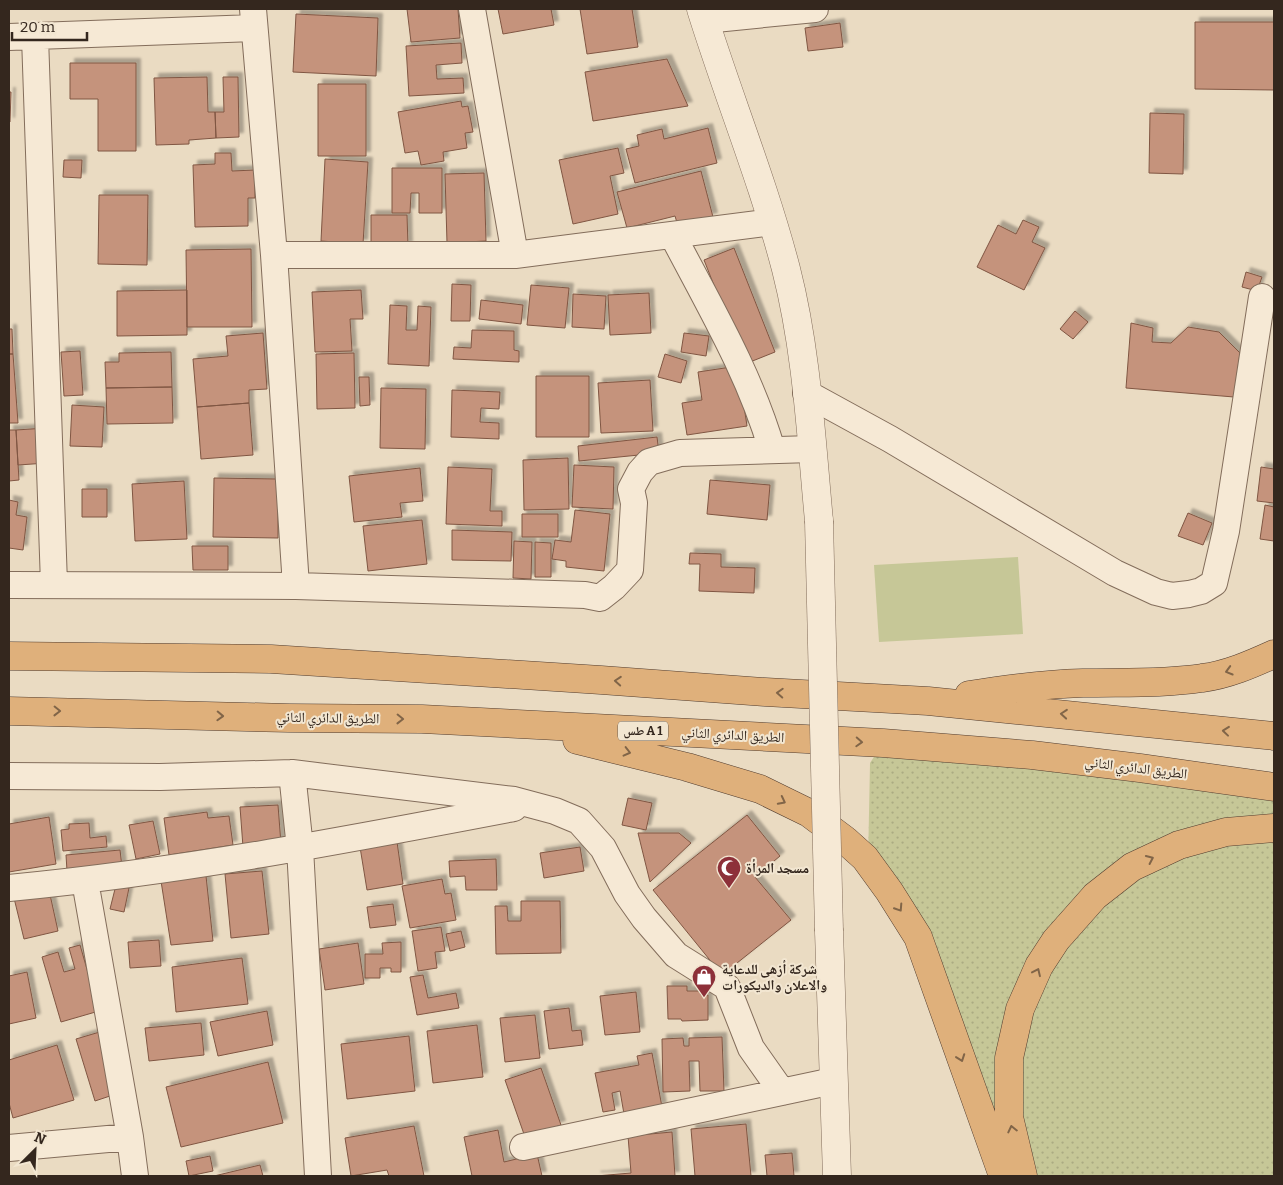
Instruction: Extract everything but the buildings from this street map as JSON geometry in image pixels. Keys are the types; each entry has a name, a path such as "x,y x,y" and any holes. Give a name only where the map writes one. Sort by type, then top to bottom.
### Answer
{"highway":[{"path":"928,701 1005,690 1081,683 1159,683 1204,678 1252,664 1274,654"},
{"path":"9,656 271,659 928,701 1274,736"},
{"name":"الطريق الدائري الثاني","path":"9,711 422,720 873,743 1032,755 1274,787"},
{"path":"512,724 687,767 760,789 809,813 858,852 889,892 918,937 1003,1176"},
{"path":"1023,1176 1009,1117 1009,1058 1020,1009 1039,966 1056,940 1095,896 1132,867 1179,845 1226,832 1274,828"}],"street":[{"path":"472,9 515,255"},
{"path":"815,9 703,14 786,269 793,302 806,393 818,521 836,1176"},
{"path":"9,38 253,18 274,256 296,586"},
{"path":"35,37 54,584"},
{"path":"274,256 515,255 772,222"},
{"path":"673,236 752,392 764,422 772,450"},
{"path":"806,393 890,439 1115,573 1156,592 1172,596 1189,594 1201,591 1214,583 1226,531 1262,297"},
{"path":"9,584 296,586 585,595 600,598 614,587 630,570 634,503 631,489 640,472 649,462 680,453 812,449"},
{"path":"292,773 300,848 318,1176"},
{"path":"9,776 160,777 292,773 514,800 555,811 579,821 603,848 627,894 676,955 727,988 751,1048 782,1092"},
{"path":"9,888 85,881 300,848 530,805"},
{"path":"85,881 130,1137 134,1176"},
{"path":"523,1147 833,1081"},
{"path":"9,1148 130,1137"}],"green space":[{"path":"1018,557 1023,634 879,642 874,565"},
{"path":"883,743 1274,788 1274,1176 1031,1176 984,1122 918,937 868,863 870,763"}],"place":[{"name":"مسجد المرأة","path":"729,889"},
{"name":"شركة أزهى للدعاية والاعلان والديكورات","path":"704,998"}]}
